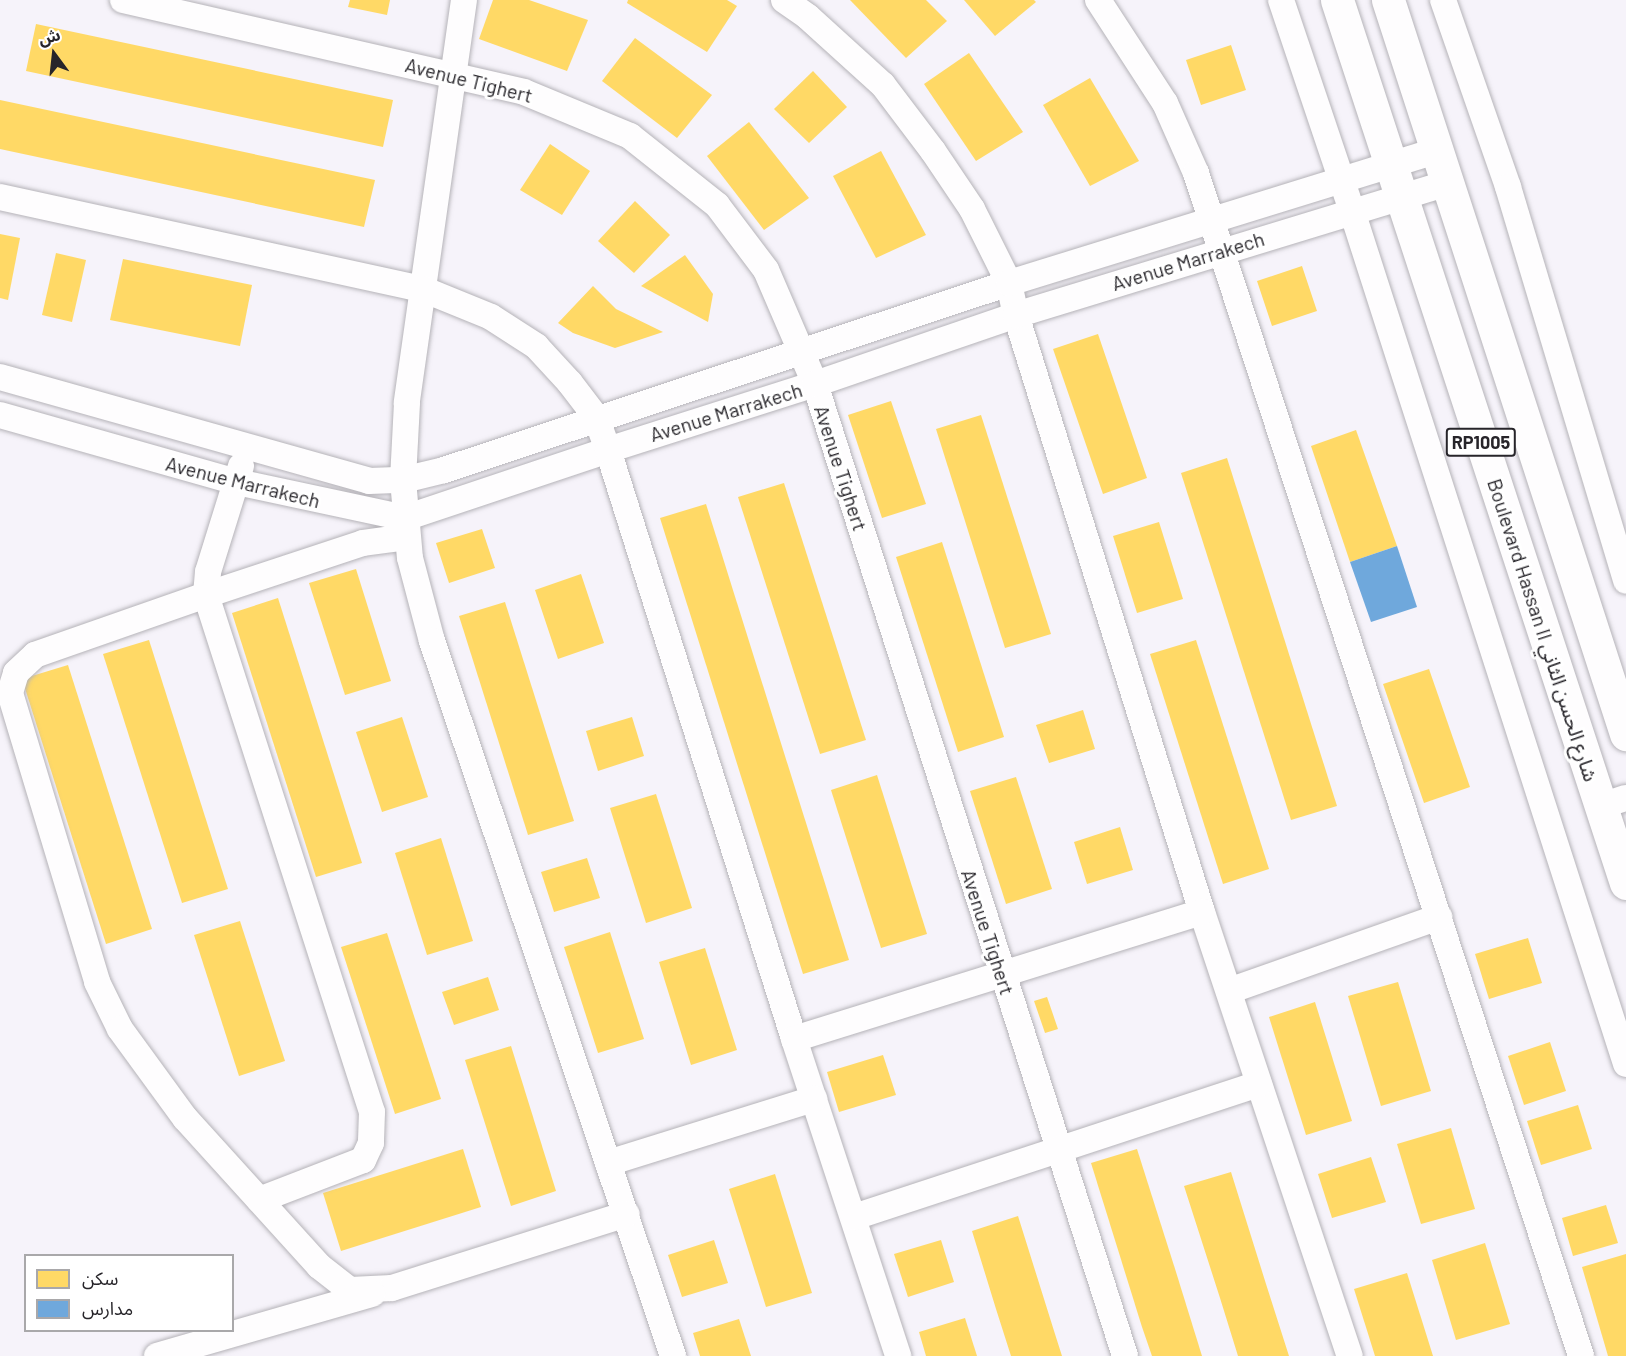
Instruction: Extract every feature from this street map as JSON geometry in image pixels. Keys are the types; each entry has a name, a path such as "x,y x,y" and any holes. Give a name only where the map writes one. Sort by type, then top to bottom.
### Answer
{"main road":[{"name":"Boulevard Hassan II شارع الحسن الثاني","path":"1337,0 1400,196 1614,802 1626,883"},
{"name":"RP1005","path":"1388,0 1626,734"}],"street":[{"name":"Avenue Tighert","path":"123,0 524,92 630,136 717,205 766,270 815,384 1125,1356"},
{"path":"464,0 425,290 407,403 403,480 410,558 432,641 673,1356"},
{"path":"784,0 808,17 883,85 933,151 972,209 1008,283 1202,912 1350,1356"},
{"path":"1098,0 1165,103 1182,137 1211,218 1581,1356"},
{"path":"1281,0 1352,211 1626,1064"},
{"path":"1443,0 1508,187 1626,581"},
{"name":"Avenue Marrakech","path":"11,380 244,448 369,481 403,480 444,470 596,417 1211,218 1436,151"},
{"name":"Avenue Marrakech","path":"4,417 406,527 608,450 815,384 1016,315 1447,183"},
{"path":"0,197 425,290 491,317 536,346 570,383 596,417 608,450 794,1038 898,1356"},
{"path":"4,417 11,380"},
{"path":"244,448 237,482 208,572 206,595 372,1112 372,1143 363,1160 259,1200"},
{"path":"392,1288 350,1290 319,1266 185,1118 120,1029 97,982 10,693 16,673 35,655 406,527"},
{"path":"794,1038 1202,912"},
{"path":"1229,990 1439,917"},
{"path":"854,1217 1259,1084"},
{"path":"608,1163 814,1099"},
{"path":"157,1356 240,1346 392,1288 627,1214"}],"building: سكن":[{"path":"350,0 390,0 387,15 348,7"},
{"path":"493,0 529,0 588,20 567,71 479,39"},
{"path":"628,0 727,0 737,6 707,52 627,3"},
{"path":"850,0 926,0 947,21 906,58"},
{"path":"964,0 1034,0 1036,2 995,36"},
{"path":"36,24 393,100 383,147 26,71"},
{"path":"635,38 712,95 677,138 602,81"},
{"path":"1231,45 1246,90 1201,105 1186,60"},
{"path":"969,53 1023,132 976,161 924,84"},
{"path":"813,71 847,107 809,143 774,109"},
{"path":"1090,78 1139,161 1090,186 1043,105"},
{"path":"0,100 375,180 364,227 0,149"},
{"path":"749,122 809,198 764,230 707,156"},
{"path":"550,144 590,171 562,215 520,190"},
{"path":"881,151 926,235 876,258 833,176"},
{"path":"635,201 670,235 634,273 598,241"},
{"path":"0,234 20,238 8,300 0,298"},
{"path":"56,253 86,260 72,322 42,315"},
{"path":"685,255 713,294 708,322 641,286"},
{"path":"123,259 252,285 240,346 110,320"},
{"path":"1302,266 1317,311 1272,326 1257,281"},
{"path":"593,286 616,309 663,332 615,348 573,333 558,323"},
{"path":"1098,334 1147,478 1103,494 1053,349"},
{"path":"891,401 926,504 882,518 848,415"},
{"path":"981,415 1051,634 1005,648 936,429"},
{"path":"1356,430 1397,546 1350,562 1311,446"},
{"path":"1227,458 1337,806 1291,820 1181,473"},
{"path":"784,483 866,740 820,754 738,497"},
{"path":"706,504 849,960 803,974 660,518"},
{"path":"1159,522 1183,599 1137,613 1113,536"},
{"path":"482,529 495,568 449,583 436,543"},
{"path":"942,542 1004,737 958,752 896,557"},
{"path":"356,569 391,681 345,695 309,583"},
{"path":"581,574 604,643 558,659 535,590"},
{"path":"278,598 362,863 316,877 232,613"},
{"path":"505,602 574,821 528,835 459,616"},
{"path":"149,640 228,889 182,903 103,654"},
{"path":"1196,640 1269,869 1223,884 1150,654"},
{"path":"68,665 152,929 106,944 22,679"},
{"path":"1429,669 1470,787 1424,803 1383,684"},
{"path":"1083,710 1095,749 1049,763 1036,725"},
{"path":"402,717 428,797 382,812 356,732"},
{"path":"632,717 644,756 598,771 586,731"},
{"path":"877,775 927,934 881,948 831,790"},
{"path":"1016,777 1052,889 1006,904 970,791"},
{"path":"656,794 692,908 646,923 610,808"},
{"path":"1120,827 1133,870 1087,884 1074,842"},
{"path":"441,838 473,941 427,955 395,853"},
{"path":"587,858 600,898 554,912 541,872"},
{"path":"240,921 285,1061 239,1076 194,935"},
{"path":"610,932 644,1039 598,1053 564,947"},
{"path":"387,933 441,1099 395,1114 341,947"},
{"path":"1528,938 1542,983 1489,999 1475,954"},
{"path":"705,948 737,1050 691,1065 659,962"},
{"path":"488,977 499,1010 454,1025 442,992"},
{"path":"1398,982 1431,1091 1381,1106 1348,996"},
{"path":"1047,997 1058,1029 1045,1033 1034,1001"},
{"path":"1315,1002 1352,1121 1306,1135 1269,1017"},
{"path":"1550,1042 1566,1091 1524,1105 1508,1056"},
{"path":"511,1046 556,1191 511,1206 465,1060"},
{"path":"883,1055 896,1095 839,1112 827,1072"},
{"path":"1578,1105 1592,1149 1541,1165 1527,1121"},
{"path":"1451,1128 1475,1209 1421,1224 1397,1144"},
{"path":"463,1149 481,1207 341,1251 323,1193"},
{"path":"1137,1149 1202,1356 1152,1356 1142,1327 1091,1163"},
{"path":"1371,1157 1386,1202 1332,1218 1318,1174"},
{"path":"1231,1172 1289,1356 1238,1356 1184,1186"},
{"path":"775,1174 812,1293 766,1307 729,1189"},
{"path":"1606,1205 1618,1243 1573,1256 1562,1218"},
{"path":"1018,1216 1062,1356 1011,1356 996,1309 972,1231"},
{"path":"714,1240 728,1283 682,1297 668,1255"},
{"path":"941,1240 954,1282 908,1297 894,1254"},
{"path":"1485,1243 1510,1324 1456,1340 1432,1260"},
{"path":"1626,1254 1626,1356 1608,1356 1582,1267"},
{"path":"1407,1273 1433,1356 1375,1356 1354,1289"},
{"path":"965,1318 977,1356 926,1356 919,1332"},
{"path":"739,1319 751,1356 700,1356 693,1333"}],"building: مدارس":[{"path":"1397,546 1417,607 1371,622 1350,562"}]}
